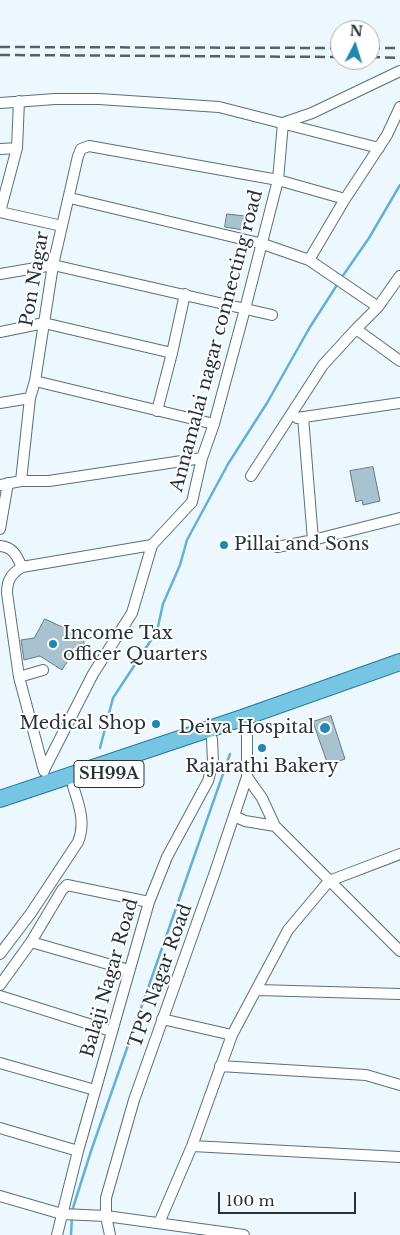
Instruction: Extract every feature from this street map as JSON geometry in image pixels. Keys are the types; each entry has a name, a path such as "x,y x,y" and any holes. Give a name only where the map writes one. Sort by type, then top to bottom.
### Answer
{"main road":[{"name":"SH99A","path":"0,810 73,786 240,725 400,662"},
{"name":"SH99A","path":"240,725 400,674"},
{"name":"SH99A","path":"0,799 45,777 215,734"}],"street":[{"path":"282,123 312,113 400,71"},
{"path":"0,103 99,99 219,107 379,148"},
{"name":"Pon Nagar","path":"19,101 17,148 0,212 62,226 53,265 35,381 30,398 21,481"},
{"path":"310,260 344,199 387,135 400,107"},
{"name":"Annamalai nagar connecting road","path":"45,777 93,674 132,614 152,545 192,502 202,458 214,424 263,244 278,180 282,123"},
{"path":"62,226 70,198 78,156 81,149 90,146 278,180 344,199"},
{"path":"0,148 17,148"},
{"path":"70,198 263,244 310,260 378,307"},
{"path":"0,274 53,265 272,315"},
{"path":"251,476 323,365 378,307 400,276"},
{"path":"157,411 185,294"},
{"path":"0,332 44,323 172,353"},
{"path":"356,329 400,361"},
{"path":"35,381 214,424"},
{"path":"0,404 30,398"},
{"path":"288,419 400,403"},
{"path":"303,417 313,540"},
{"path":"0,529 4,484 21,481 48,481 202,458"},
{"path":"276,547 313,540 400,518"},
{"path":"45,777 18,677 7,583 13,573 22,567 152,545"},
{"path":"0,546 14,551 22,567"},
{"path":"18,677 43,670"},
{"name":"TPS Nagar Road","path":"110,1235 106,1216 106,1198 134,1100 247,776 240,725"},
{"name":"Balaji Nagar Road","path":"57,1235 66,1214 78,1151 149,902 167,857 208,781 213,762 215,734"},
{"path":"247,776 262,798 275,826 400,951"},
{"path":"0,954 64,865 83,832 80,810 73,786"},
{"path":"234,816 275,826"},
{"path":"159,1223 192,1146 232,1035 288,930 329,881 400,854"},
{"path":"0,985 31,942 62,890 67,885 149,902"},
{"path":"31,942 129,970"},
{"path":"257,990 400,994"},
{"path":"0,996 111,1031"},
{"path":"162,1019 232,1035"},
{"path":"0,1063 95,1090"},
{"path":"220,1066 366,1075 400,1085"},
{"path":"0,1128 78,1151"},
{"path":"192,1146 400,1157"},
{"path":"0,1196 66,1214 106,1216 240,1235"}],"building":[{"path":"227,214 245,216 243,230 225,227"},
{"path":"373,467 380,501 363,505 362,500 356,502 350,471"},
{"name":"Income Tax officer Quarters","path":"45,619 71,631 81,629 85,647 75,649 62,670 40,656 24,660 21,640 34,638"},
{"path":"331,716 345,759 328,765 313,722"}],"waterway":[{"path":"342,277 369,238 400,185"},
{"path":"100,748 113,698 157,631 163,604 180,565 187,540 228,464 267,403 310,327 337,285"},
{"path":"72,1211 91,1151 230,754"},
{"path":"71,1235 72,1217"}],"railway":[{"path":"0,47 330,48"},
{"path":"380,48 400,48"},
{"path":"0,55 330,57"},
{"path":"380,57 400,58"}],"place":[{"name":"Pillai and Sons","path":"224,545"},
{"name":"Income Tax officer Quarters","path":"53,644"},
{"name":"Medical Shop","path":"156,724"},
{"name":"Deiva Hospital","path":"325,728"},
{"name":"Rajarathi Bakery","path":"262,748"}]}
